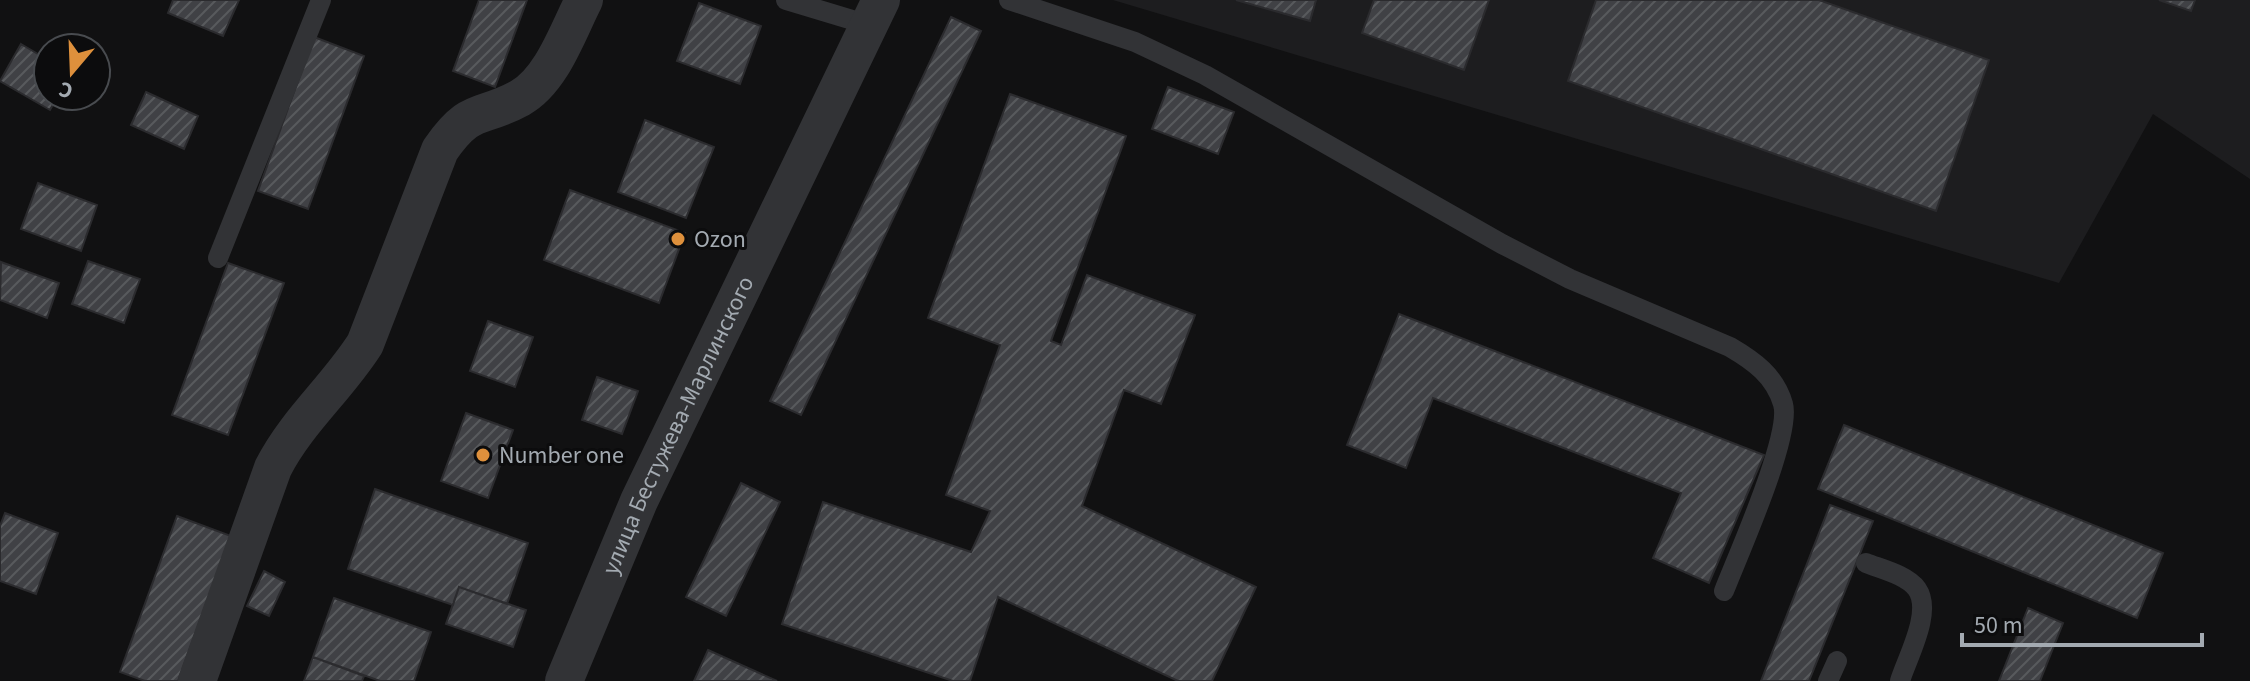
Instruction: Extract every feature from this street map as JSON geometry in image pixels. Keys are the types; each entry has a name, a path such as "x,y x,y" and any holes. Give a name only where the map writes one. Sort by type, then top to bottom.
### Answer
{"street":[{"path":"197,681 273,468 287,440 347,373 365,344 440,150 454,129 473,115 522,97 539,82 584,0"},
{"name":"улица Бестужева-Марлинского","path":"564,681 639,501 875,12"}],"lane":[{"path":"218,258 321,0"},
{"path":"786,0 875,12"},
{"path":"1009,0 1135,42 1205,75 1530,258 1753,361 1772,379 1784,406 1783,434 1724,591"},
{"path":"1866,563 1909,582 1918,590 1922,604 1900,681"},
{"path":"1828,681 1837,661"}],"shaded area":[{"path":"1113,0 2250,0 2250,179 2153,114 2059,283"}],"building":[{"path":"173,0 239,0 223,36 168,13"},
{"path":"479,0 527,0 495,87 453,71"},
{"path":"1236,0 1316,0 1310,21"},
{"path":"1374,0 1489,0 1464,70 1362,33"},
{"path":"1596,0 1819,0 1989,60 1936,211 1568,81"},
{"path":"2159,0 2195,0 2191,11"},
{"path":"699,3 761,26 740,84 677,61"},
{"path":"951,17 981,31 801,415 770,401"},
{"path":"314,37 364,56 308,209 258,191"},
{"path":"21,44 32,51 32,100 0,81"},
{"path":"1168,87 1234,112 1218,154 1152,129"},
{"path":"146,92 198,116 184,149 131,125"},
{"path":"1010,94 1126,136 1051,341 1061,345 1087,275 1195,315 1161,404 1124,390 1082,506 1256,587 1212,681 1178,681 998,597 970,681 953,681 782,624 823,502 971,552 990,511 946,495 1000,345 928,318"},
{"path":"645,120 714,147 686,218 618,192"},
{"path":"38,183 97,205 81,251 21,229"},
{"path":"570,190 685,233 659,303 544,260"},
{"path":"88,261 140,279 124,323 72,304"},
{"path":"1,262 59,283 47,318 0,300"},
{"path":"228,263 284,283 228,435 172,415"},
{"path":"1399,314 1764,455 1709,583 1653,558 1681,493 1433,398 1406,468 1347,445"},
{"path":"488,321 533,337 515,387 470,371"},
{"path":"597,377 638,391 622,434 582,420"},
{"path":"466,413 513,430 488,498 441,481"},
{"path":"1844,425 2163,553 2137,618 1818,489"},
{"path":"741,483 780,502 726,616 686,597"},
{"path":"375,489 528,543 507,604 459,587 453,605 348,569"},
{"path":"1830,505 1873,521 1809,681 1761,681"},
{"path":"5,513 58,533 36,594 0,581 0,526"},
{"path":"177,516 231,536 178,681 145,681 120,672"},
{"path":"264,571 285,582 269,616 247,606"},
{"path":"459,587 526,610 513,647 446,624"},
{"path":"334,598 431,632 414,681 380,681 313,657"},
{"path":"2028,608 2063,623 2040,681 1999,681"},
{"path":"708,650 777,681 694,681"},
{"path":"313,657 364,676 362,681 304,681"}],"place":[{"name":"Ozon","path":"678,239"},
{"name":"Number one","path":"483,455"}]}
